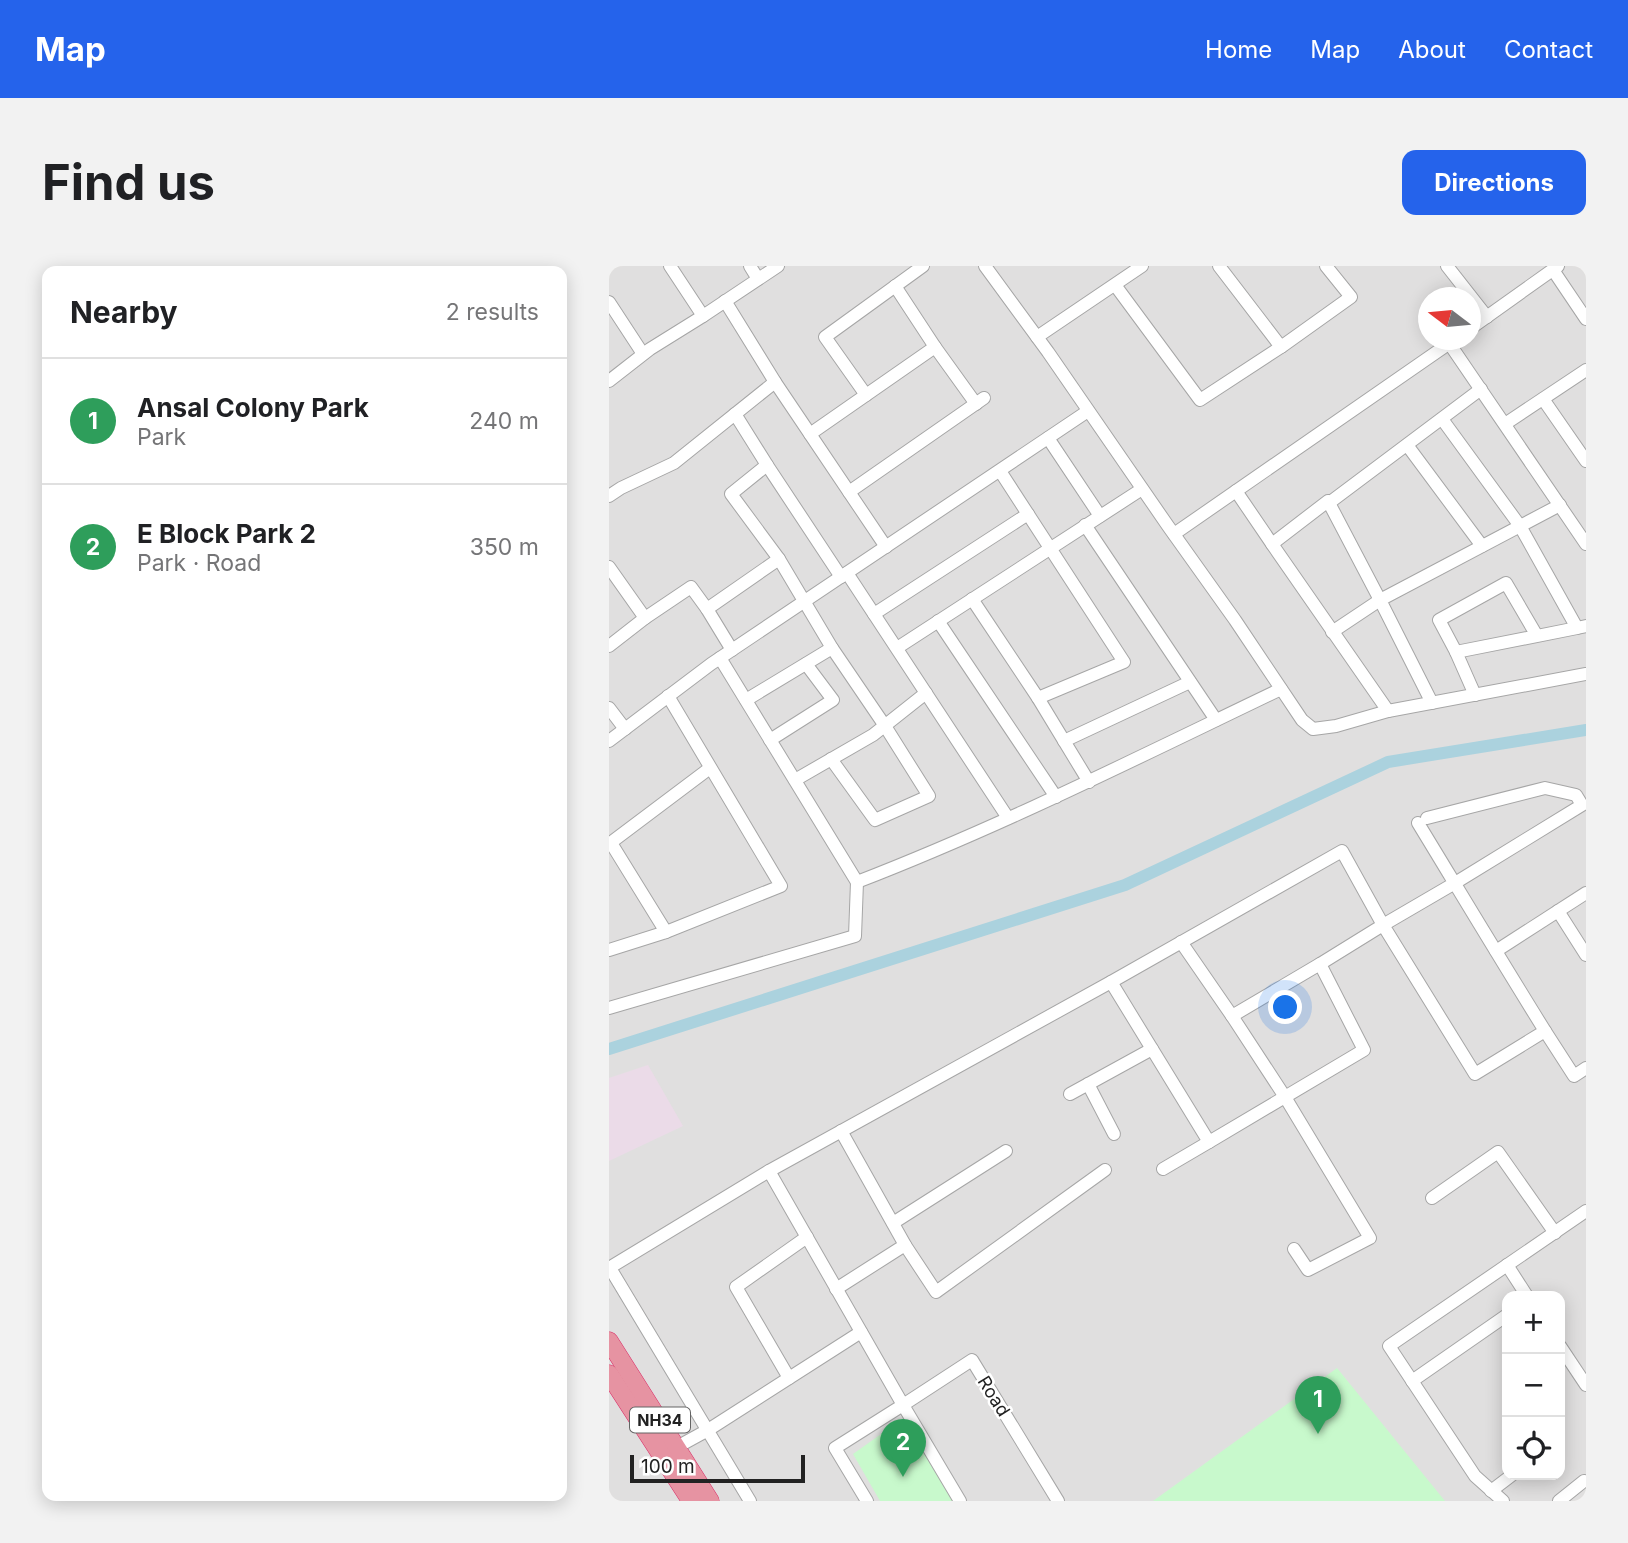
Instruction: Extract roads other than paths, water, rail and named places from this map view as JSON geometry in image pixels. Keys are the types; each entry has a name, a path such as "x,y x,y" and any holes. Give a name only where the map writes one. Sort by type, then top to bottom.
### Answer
{"highway":[{"name":"NH34","path":"609,1341 710,1501"},
{"name":"NH34","path":"609,1374 691,1501"}],"street":[{"path":"670,266 703,316"},
{"path":"750,266 758,279"},
{"path":"609,382 643,354 778,266"},
{"path":"866,395 825,337 923,266"},
{"path":"985,266 1235,620 1302,720 1313,729 1336,726 1388,711 1586,674"},
{"path":"1037,337 1142,266"},
{"path":"1219,266 1282,347"},
{"path":"1115,285 1200,400 1282,347 1351,297 1326,266"},
{"path":"1447,266 1486,317"},
{"path":"1481,321 1551,269 1586,319"},
{"path":"849,492 980,401 935,347 895,286"},
{"path":"725,301 775,382 886,547"},
{"path":"609,302 643,354"},
{"path":"810,434 935,347"},
{"path":"1174,534 1438,350"},
{"path":"1457,350 1560,505 1582,526 1586,544"},
{"path":"1505,424 1586,370"},
{"path":"609,496 674,463 775,382"},
{"path":"1272,544 1481,390"},
{"path":"1543,399 1586,461"},
{"path":"609,741 720,658 1088,411"},
{"path":"735,414 767,465 897,648 1008,818"},
{"path":"1442,419 1520,526 1581,627 1456,653"},
{"path":"1048,438 1100,516"},
{"path":"1407,445 1482,546"},
{"path":"767,465 731,494 779,559 832,648 929,796 875,820 831,759"},
{"path":"1000,471 1125,662 1038,698"},
{"path":"897,648 1142,489"},
{"path":"1236,491 1388,711"},
{"path":"1329,503 1431,703"},
{"path":"1332,632 1380,600 1560,505"},
{"path":"874,614 1028,514"},
{"path":"1085,526 1216,720"},
{"path":"707,608 779,559"},
{"path":"609,567 645,618"},
{"path":"1475,695 1439,620 1506,583 1537,636"},
{"path":"609,646 691,587 732,650"},
{"path":"972,599 1038,698 1089,782"},
{"path":"938,621 1056,797"},
{"path":"746,700 832,648"},
{"path":"609,1007 855,936 857,881 720,658"},
{"path":"770,740 833,700 806,664"},
{"path":"1064,741 1190,682"},
{"path":"857,881 913,860 1056,797 1281,689"},
{"path":"795,780 873,735 926,693"},
{"path":"609,950 666,932 781,886 668,696"},
{"path":"609,708 625,729"},
{"path":"666,932 610,844 710,768"},
{"path":"1232,1016 1383,925 1455,883 1585,806 1576,795 1545,788 1423,820 1455,883 1574,1076 1586,1068"},
{"path":"750,1501 609,1268 769,1171 1342,851 1383,925 1475,1074 1545,1031"},
{"path":"1496,951 1586,893"},
{"path":"1558,911 1586,955"},
{"path":"1181,942 1285,1097 1370,1238 1308,1270 1294,1250"},
{"path":"1163,1169 1364,1050 1320,964"},
{"path":"1111,982 1209,1142"},
{"path":"1070,1094 1151,1049"},
{"path":"1088,1084 1114,1134"},
{"path":"841,1131 905,1245 936,1292 1105,1170"},
{"path":"893,1223 1006,1151"},
{"path":"1432,1198 1498,1152 1555,1233"},
{"path":"769,1171 960,1501"},
{"path":"1503,1501 1475,1476 1389,1346 1586,1211"},
{"path":"789,1378 736,1287 807,1237"},
{"path":"836,1289 905,1245"},
{"path":"1507,1265 1524,1291"},
{"path":"1412,1381 1502,1318"},
{"path":"677,1447 861,1332"},
{"path":"1565,1354 1586,1385"},
{"name":"Road","path":"867,1501 835,1448 972,1360 1058,1501"},
{"path":"1491,1490 1506,1480"},
{"path":"1559,1501 1584,1481"}],"waterway":[{"path":"609,1049 1125,885 1388,762 1586,730"}],"place":[{"name":"Ansal Colony Park","path":"1318,1434"},
{"name":"E Block Park 2","path":"903,1477"}]}
